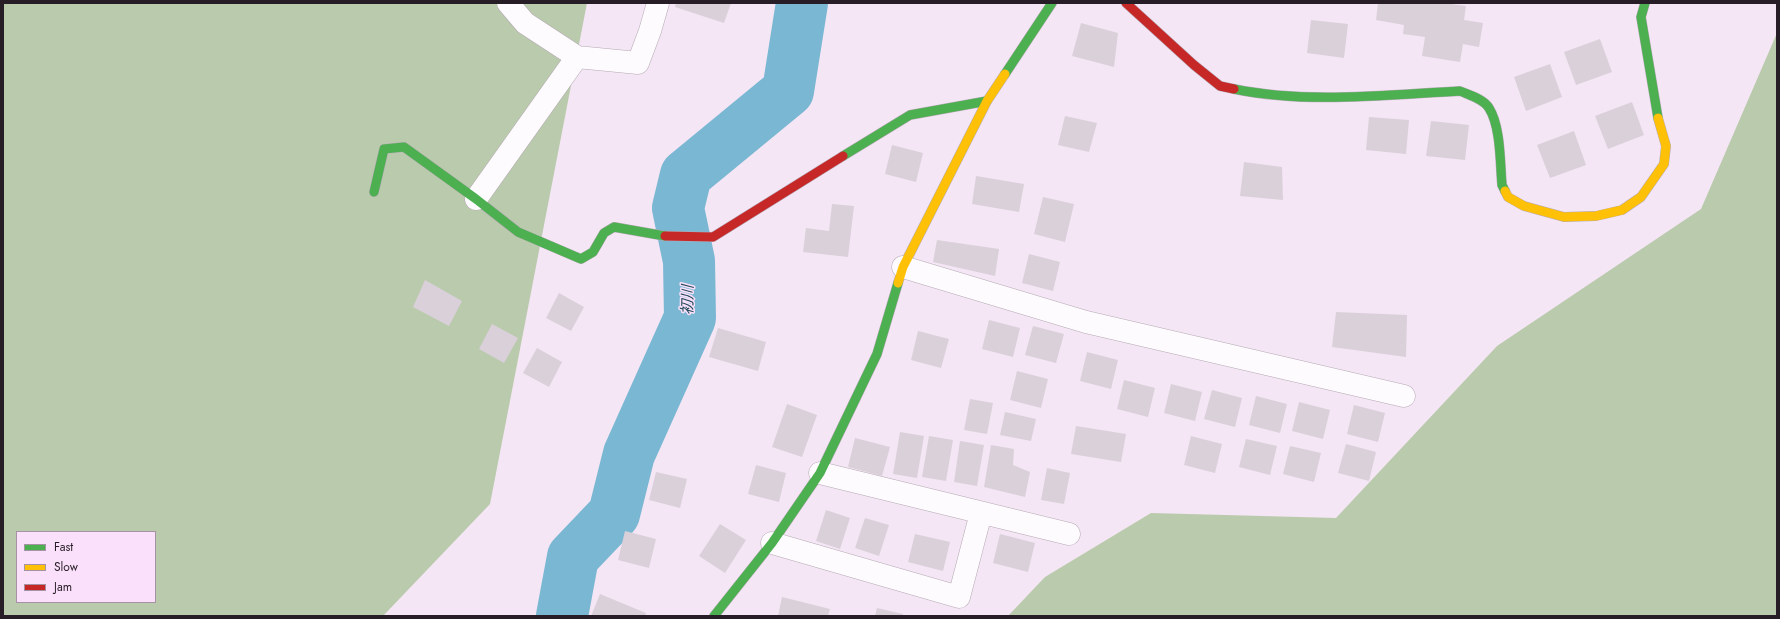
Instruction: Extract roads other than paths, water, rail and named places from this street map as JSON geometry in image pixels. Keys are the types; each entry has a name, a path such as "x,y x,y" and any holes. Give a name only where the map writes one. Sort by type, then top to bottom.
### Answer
{"street":[{"path":"508,3 525,22 577,57 638,63 650,31 658,3"},
{"path":"714,616 772,544 820,473 877,354 903,267 987,101 1052,3"},
{"path":"1126,3 1194,65 1220,86 1263,95 1342,97 1460,91 1475,97 1489,107 1496,125 1502,185 1508,197 1524,206 1564,217 1596,216 1622,210 1641,197 1653,182 1664,164 1666,146 1656,106 1641,18 1645,3"},
{"path":"476,199 577,57"},
{"path":"374,192 384,149 404,147 476,199 518,232 581,259 593,252 604,233 614,227 639,234 684,238 713,238 910,115 987,101"},
{"path":"903,267 1086,322 1404,396"},
{"path":"820,473 1069,534"},
{"path":"772,544 959,597 981,513"}],"waterway":[{"name":"初川","path":"562,616 573,557 614,514 629,454 690,318 689,261 678,208 686,175 788,91 802,3"}]}
